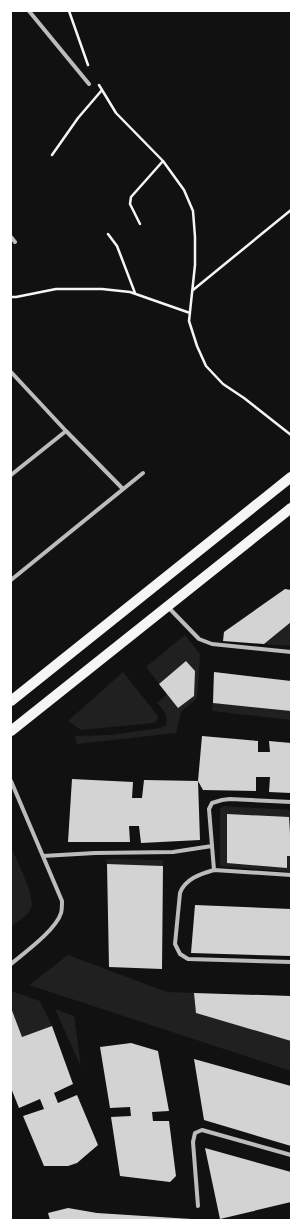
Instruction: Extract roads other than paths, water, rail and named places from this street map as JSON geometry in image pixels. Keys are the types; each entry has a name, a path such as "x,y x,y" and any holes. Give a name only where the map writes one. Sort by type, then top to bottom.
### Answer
{"main road":[{"path":"11,701 291,477"},
{"path":"11,730 291,508"}],"street":[{"path":"28,11 89,84"},
{"path":"11,237 15,242"},
{"path":"11,372 123,489"},
{"path":"11,475 66,431"},
{"path":"11,580 143,473"},
{"path":"168,607 199,639 212,644 291,652"},
{"path":"11,781 62,901 61,913 56,922 36,943 11,964"},
{"path":"214,870 209,809 212,803 230,799 291,802"},
{"path":"43,856 95,853 173,852 212,846"},
{"path":"291,875 214,870 194,878 183,885 180,893 175,944 180,954 188,959 291,962"},
{"path":"198,1206 193,1142 194,1133 202,1130 291,1155"}]}
